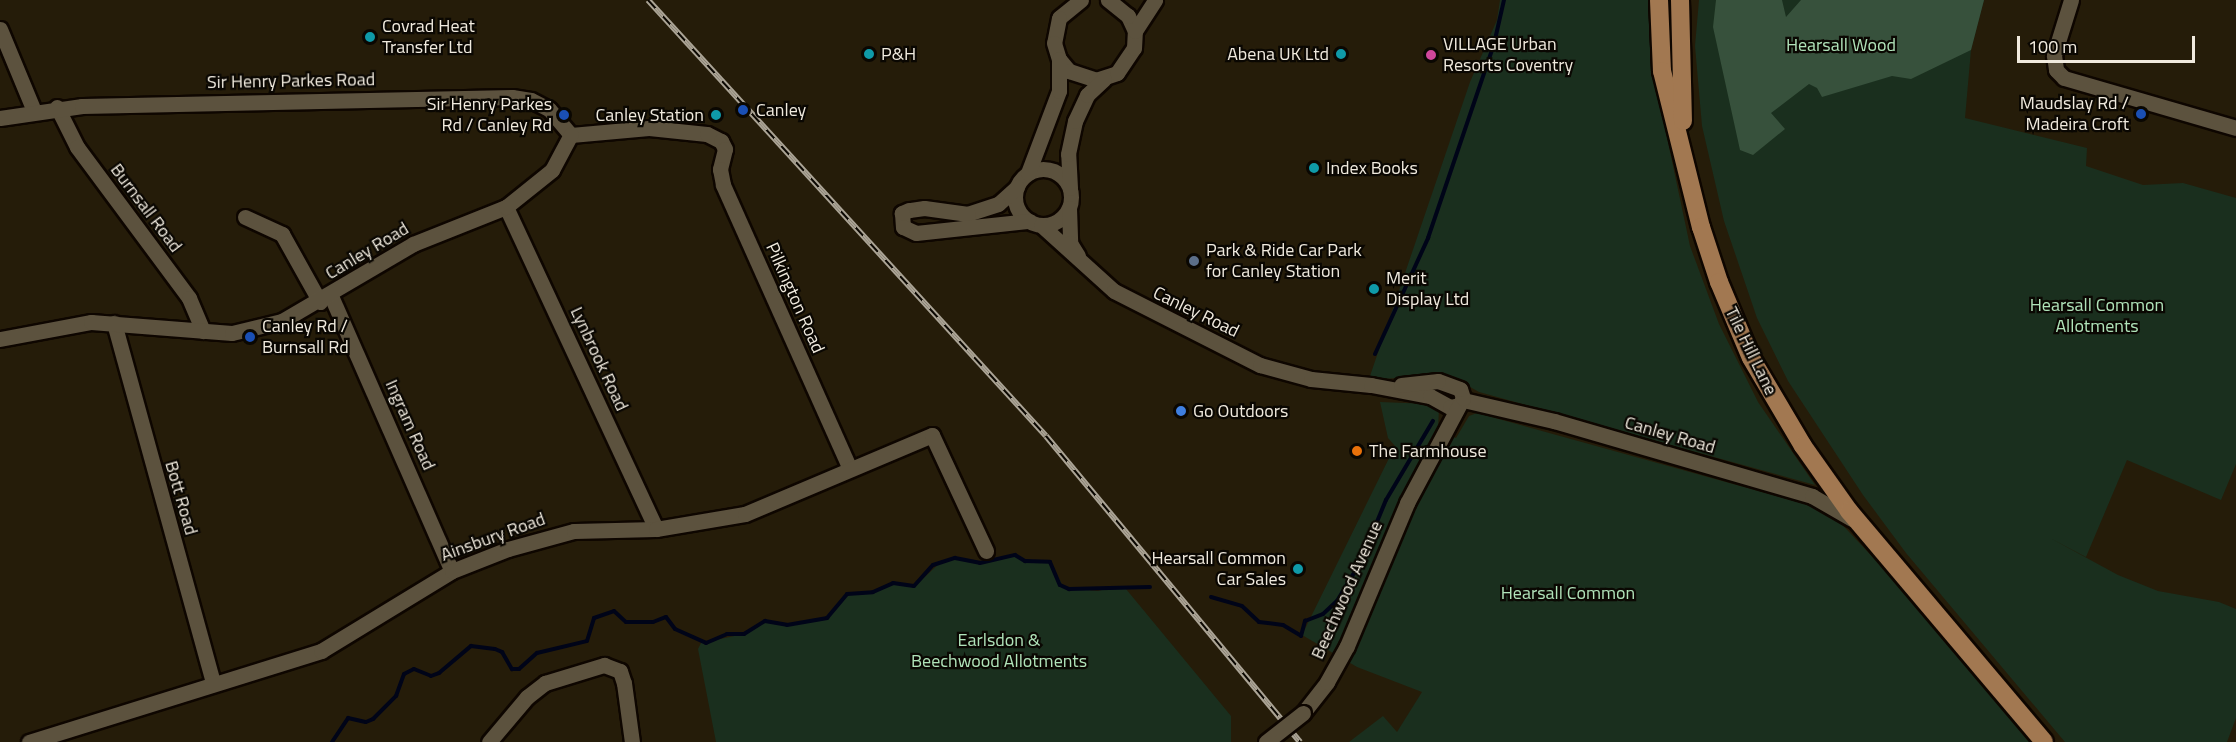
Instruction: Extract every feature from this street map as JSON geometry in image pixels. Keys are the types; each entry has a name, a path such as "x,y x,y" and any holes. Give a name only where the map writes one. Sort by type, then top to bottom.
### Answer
{"main road":[{"name":"Tile Hill Lane","path":"1659,0 1662,71 1701,227 1734,321 1779,408 1860,525"},
{"name":"Tile Hill Lane","path":"1680,0 1685,157"},
{"path":"1860,525 2044,742"}],"street":[{"path":"1081,0 1064,11 1056,24 1054,43 1059,59 1059,91 1028,173 1017,187 998,204 977,212 909,210 902,213 903,227 916,233 1060,219 1069,208 1068,154 1075,121 1087,95 1104,78 1128,62 1134,48 1135,31 1155,0"},
{"path":"1114,3 1147,0"},
{"path":"2071,0 2054,55 2056,70 2064,78 2236,128"},
{"path":"1114,3 1135,31"},
{"path":"0,29 34,111"},
{"path":"1059,59 1082,78 1104,78"},
{"name":"Sir Henry Parkes Road","path":"0,118 57,107 512,97 531,100 549,110 571,135"},
{"name":"Burnsall Road","path":"57,107 76,147 189,298 203,331"},
{"name":"Pilkington Road","path":"571,135 649,128 707,134 721,141 724,149 719,177 850,469"},
{"name":"Canley Road","path":"0,339 39,329 114,323 203,331 257,330 326,299 413,244 506,207 552,170 571,135"},
{"path":"1028,173 1052,171 1063,178 1070,190"},
{"path":"1017,187 1018,209 1035,223"},
{"name":"Lynbrook Road","path":"506,207 656,529"},
{"name":"Canley Road","path":"1069,208 1070,243 1084,267"},
{"name":"Ingram Road","path":"245,217 282,234 326,299 452,571"},
{"name":"Canley Road","path":"1035,223 1084,267 1128,300 1260,365 1311,379 1371,385 1554,421 1812,496 1860,525"},
{"name":"Bott Road","path":"114,323 213,682"},
{"name":"Canley Road","path":"1371,385 1438,381 1461,391 1454,403"},
{"name":"Beechwood Avenue","path":"1266,742 1303,713 1327,682 1347,646 1407,502 1443,437 1454,403"},
{"name":"Ainsbury Road","path":"29,742 334,645 452,571 551,535 656,529 745,514 932,435 986,551"},
{"path":"489,742 528,697 545,683 604,664 620,671 624,683 632,742"}],"green space":[{"path":"1500,0 1652,0 1650,27 1662,114 1690,246 1719,324 1758,402 1815,485 1479,392 1449,375 1381,379 1370,376 1470,82 1497,20"},
{"name":"Hearsall Common Allotments","path":"1699,0 1984,0 1971,50 1965,118 2087,148 2086,166 2143,185 2183,183 2236,198 2236,464 2221,500 2127,460 2086,557 2050,538 2118,575 2158,591 2219,602 2236,609 2236,718 2227,742 2065,742 1906,553 1863,495 1788,381 1757,318 1724,221 1702,126 1695,46"},
{"name":"Hearsall Wood","path":"1716,0 1782,0 1786,17 1801,0 1984,0 1971,50 1911,79 1892,76 1822,97 1817,88 1809,84 1771,113 1785,129 1753,155 1740,150 1713,27"},
{"name":"Hearsall Common","path":"1380,402 1430,404 1439,409 1438,429 1456,438 1469,416 1477,413 1816,507 1834,516 1916,603 2030,742 1349,742 1383,716 1397,732 1422,692 1357,667 1302,635 1395,446 1388,438"},
{"name":"Earlsdon & Beechwood Allotments","path":"1015,555 1025,561 1050,562 1064,588 1098,591 1117,586 1126,589 1231,716 1231,742 716,742 698,649 701,643 744,634 765,621 787,625 827,618 847,594 873,592 893,583 915,586 942,561 955,558 980,563"}],"waterway":[{"path":"1375,354 1428,238 1494,44 1504,0"},
{"path":"1211,597 1242,606 1259,622 1283,625 1301,636 1305,621 1323,614 1337,601 1360,563 1386,500 1433,421"},
{"path":"332,742 348,718 366,722 373,719 396,696 404,674 414,669 431,676 439,673 471,646 502,652 512,669 519,669 537,653 587,641 594,618 614,611 626,622 653,622 666,617 675,629 706,643 727,634 744,634 765,621 787,625 827,618 847,594 873,592 893,583 914,586 933,565 955,558 980,563 1015,555 1025,561 1050,562 1060,585 1069,589 1150,587"}],"railway":[{"path":"648,0 1046,436 1300,742"}],"place":[{"name":"Covrad Heat Transfer Ltd","path":"370,37"},
{"name":"P&H","path":"869,54"},
{"name":"Abena UK Ltd","path":"1341,54"},
{"name":"VILLAGE Urban Resorts Coventry","path":"1431,55"},
{"name":"Canley","path":"743,110"},
{"name":"Maudslay Rd / Madeira Croft","path":"2141,114"},
{"name":"Sir Henry Parkes Rd / Canley Rd","path":"564,115"},
{"name":"Canley Station","path":"716,115"},
{"name":"Index Books","path":"1314,168"},
{"name":"Park & Ride Car Park for Canley Station","path":"1194,261"},
{"name":"Merit Display Ltd","path":"1374,289"},
{"name":"Canley Rd / Burnsall Rd","path":"250,337"},
{"name":"Go Outdoors","path":"1181,411"},
{"name":"The Farmhouse","path":"1357,451"},
{"name":"Hearsall Common Car Sales","path":"1298,569"}]}
